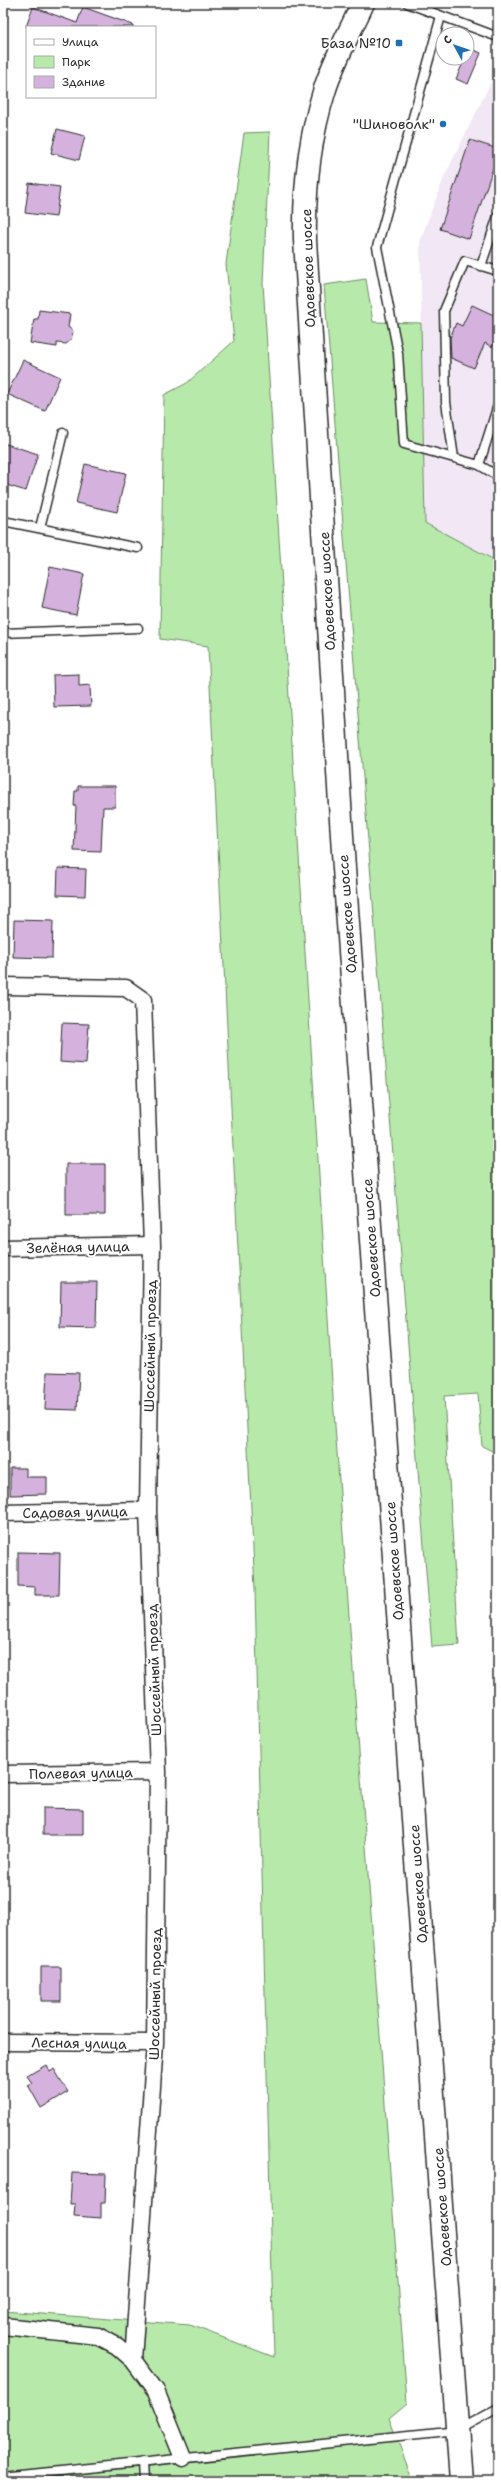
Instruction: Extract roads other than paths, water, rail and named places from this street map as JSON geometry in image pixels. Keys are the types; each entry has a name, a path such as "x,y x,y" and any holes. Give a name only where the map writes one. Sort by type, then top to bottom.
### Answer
{"main road":[{"name":"Одоевское шоссе","path":"363,3 324,91 315,128 307,183 305,240 344,868 461,2481"}],"street":[{"name":"Шоссейный проезд","path":"3,986 126,988 143,1000 152,1245 148,1510 158,1772 155,2044 133,2360"},
{"name":"Зелёная улица","path":"3,1248 152,1245"},
{"name":"Садовая улица","path":"3,1513 148,1510"},
{"name":"Полевая улица","path":"3,1774 158,1772"},
{"name":"Лесная улица","path":"3,2042 155,2044"},
{"path":"3,2326 98,2336 117,2346 133,2360 156,2391 183,2458"}],"lane":[{"path":"408,3 498,38"},
{"path":"441,16 377,247 398,353 404,444 479,465 498,476"},
{"path":"481,266 498,216"},
{"path":"454,458 446,402 444,311 465,261 498,271"},
{"path":"479,465 498,405"},
{"path":"40,528 63,433"},
{"path":"3,521 138,548"},
{"path":"3,633 138,628"},
{"path":"3,2477 458,2430 498,2408"},
{"path":"142,2462 143,2481"}],"place":[{"name":"База №10","path":"399,43"},
{"name":"\"Шиноволк\"","path":"443,124"}]}
